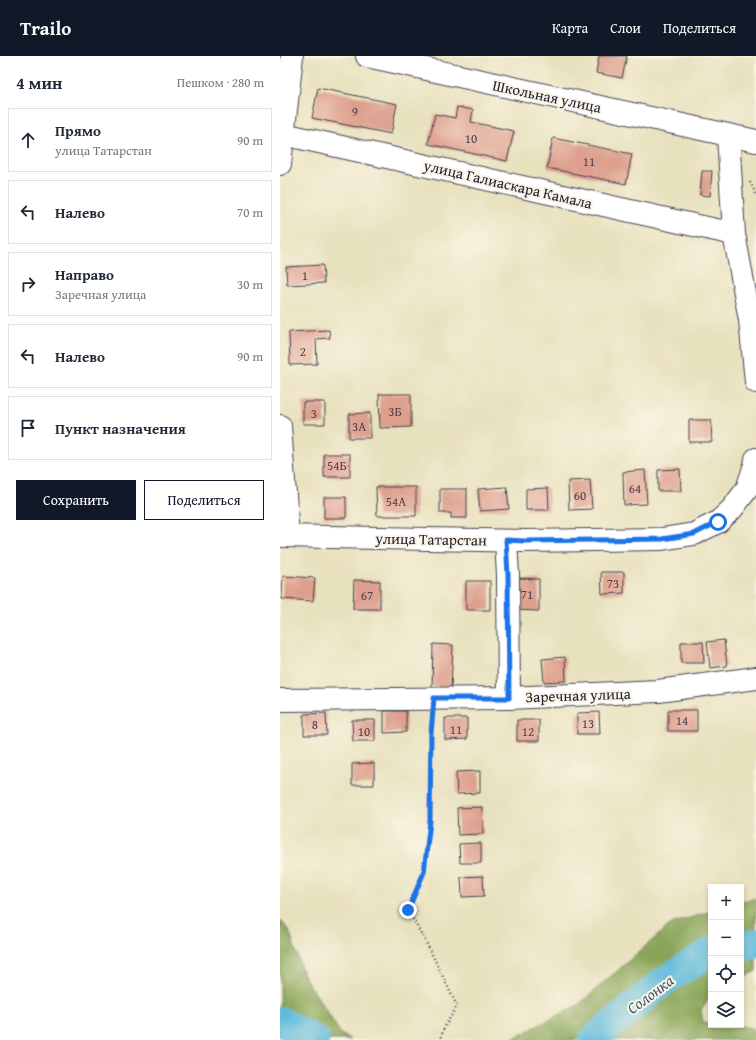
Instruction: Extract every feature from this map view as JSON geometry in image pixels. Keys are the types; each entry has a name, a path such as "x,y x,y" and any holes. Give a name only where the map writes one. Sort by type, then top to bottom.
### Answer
{"street":[{"path":"280,164 292,56"},
{"name":"Школьная улица","path":"377,57 756,141"},
{"name":"улица Галиаскара Камала","path":"283,134 734,234"},
{"path":"728,135 734,234 750,320 756,382"},
{"path":"280,426 284,536"},
{"name":"улица Татарстан","path":"284,536 525,541 662,539 694,534 718,522 732,509 747,489 756,458"},
{"path":"506,540 508,575 509,698"},
{"name":"Заречная улица","path":"280,700 509,698 658,692 756,678"}],"path":[{"path":"434,698 431,733 430,821 424,872 408,910 428,946 457,1006 444,1028 440,1040"}],"green space":[{"path":"756,898 756,971 744,977 744,920 744,901"},
{"path":"708,912 708,1000 701,1010 703,1022 708,1023 708,1028 747,1027 756,1031 756,1040 510,1040 578,1005 671,924"},
{"path":"280,920 289,930 304,976 341,1034 351,1040 286,1040 280,1037"}],"building":[{"path":"599,56 627,56 622,78 596,73"},
{"path":"318,88 397,104 391,134 312,118"},
{"path":"457,107 473,110 471,122 514,131 507,161 428,144 435,114 455,118"},
{"path":"553,138 632,154 626,184 547,168"},
{"path":"702,171 712,171 710,196 700,195"},
{"path":"323,265 324,283 287,285 286,267"},
{"path":"329,330 330,338 316,339 317,364 290,365 289,332"},
{"path":"379,394 411,394 411,427 380,428"},
{"path":"303,402 325,402 325,424 303,424"},
{"path":"370,413 370,438 349,438 349,414"},
{"path":"689,420 711,420 712,442 689,442"},
{"path":"324,454 350,454 350,477 324,477"},
{"path":"680,469 681,491 658,491 658,470"},
{"path":"645,470 647,504 624,505 623,472"},
{"path":"590,480 592,509 569,510 568,481"},
{"path":"376,487 416,487 416,516 377,516"},
{"path":"507,487 509,509 480,511 478,489"},
{"path":"548,488 549,510 526,510 526,489"},
{"path":"440,489 467,489 467,518 451,518 451,513 440,513"},
{"path":"324,497 346,497 346,518 324,518"},
{"path":"601,572 624,572 624,593 602,594"},
{"path":"283,576 315,578 313,601 282,599"},
{"path":"515,578 539,579 539,611 515,610"},
{"path":"354,580 380,581 380,609 353,609"},
{"path":"466,581 490,581 490,610 466,610"},
{"path":"724,640 727,666 710,668 707,642"},
{"path":"681,642 703,642 704,663 681,663"},
{"path":"433,644 453,645 451,689 432,688"},
{"path":"565,657 566,681 544,682 542,659"},
{"path":"668,710 697,710 697,731 668,731"},
{"path":"384,711 406,711 406,732 384,733"},
{"path":"599,712 600,734 577,734 577,713"},
{"path":"326,713 327,735 304,735 304,714"},
{"path":"445,718 467,718 467,739 445,740"},
{"path":"352,720 375,720 375,741 353,741"},
{"path":"517,720 539,720 539,741 517,741"},
{"path":"374,763 374,785 352,785 352,764"},
{"path":"480,771 480,793 457,794 456,772"},
{"path":"482,807 483,834 458,835 457,808"},
{"path":"481,843 481,863 460,863 459,844"},
{"path":"483,876 484,896 462,897 461,877"}],"waterway":[{"name":"Солонка","path":"744,945 756,943"},
{"name":"Солонка","path":"593,1040 663,982 708,953"},
{"name":"Солонка","path":"280,1021 315,1040"}],"route":[{"path":"408,910 424,872 430,821 431,733 434,698 509,698 508,575 506,540 662,539 694,534 718,522"}]}
